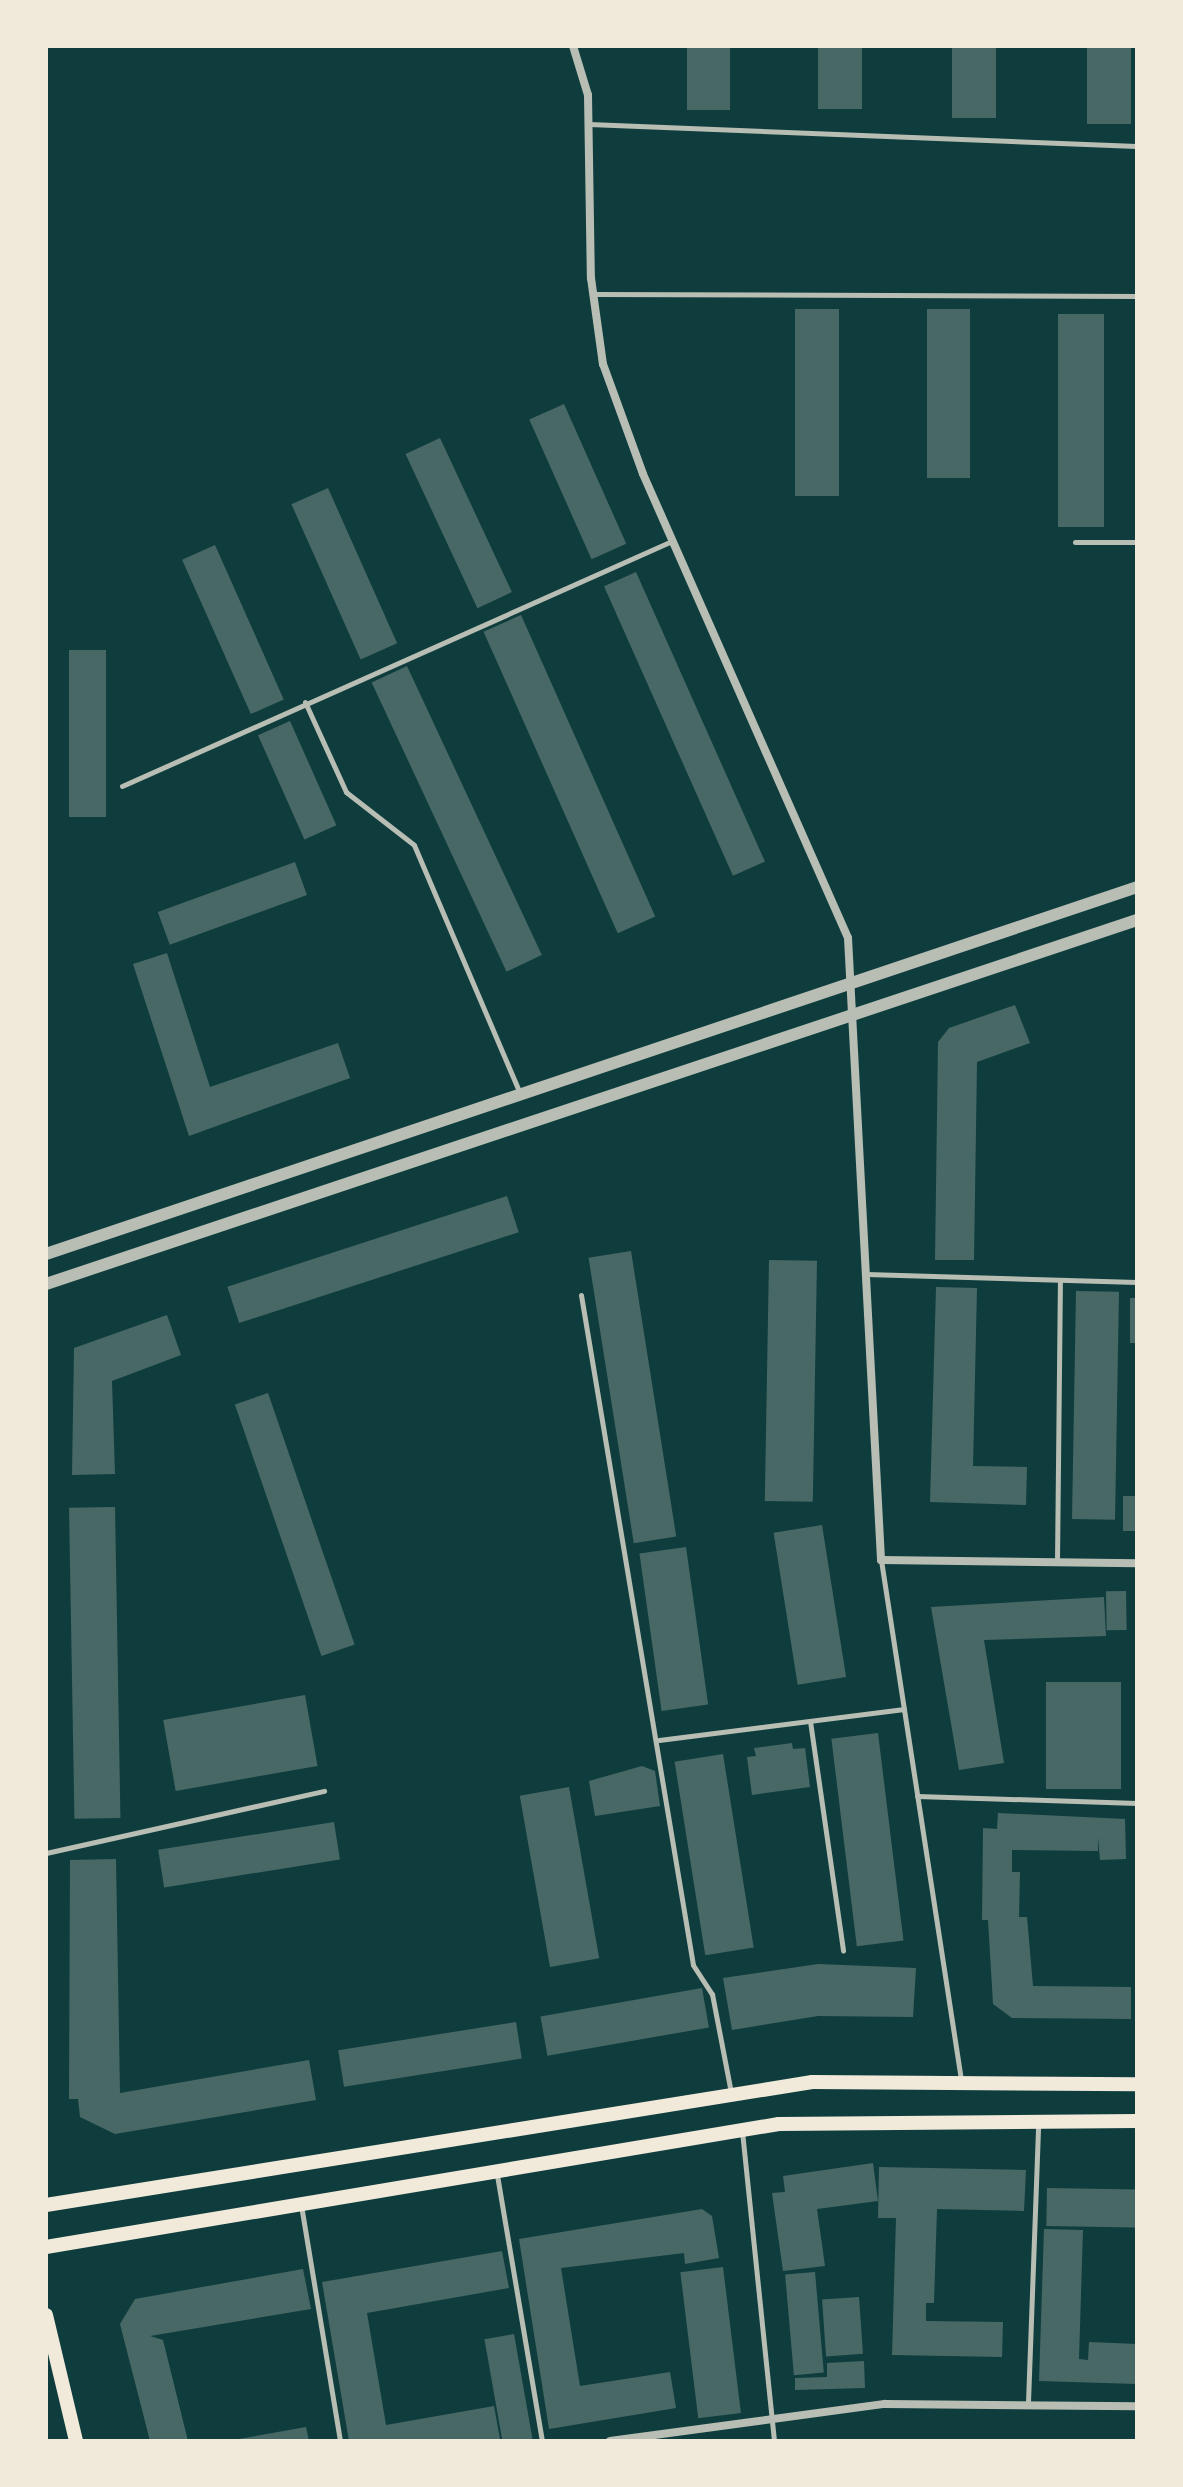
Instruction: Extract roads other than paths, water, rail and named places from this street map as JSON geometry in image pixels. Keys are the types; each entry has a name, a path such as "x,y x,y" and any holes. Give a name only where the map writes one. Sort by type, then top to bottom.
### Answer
{"main road":[{"path":"46,2205 812,2082 961,2080 1137,2084"},
{"path":"46,2247 742,2130 853,2119 1137,2121"},
{"path":"46,2315 76,2441"}],"street":[{"path":"573,46 589,124 594,294 617,409 848,938 881,1560 1137,1563"},
{"path":"46,1254 520,1094 849,978 1137,887"},
{"path":"46,1284 851,1011 1137,920"},
{"path":"610,2441 885,2404 1028,2402 1137,2406"}],"lane":[{"path":"589,124 1137,146"},
{"path":"594,294 1137,296"},
{"path":"122,786 673,540"},
{"path":"1075,542 1137,542"},
{"path":"305,702 346,792 414,845 520,1094"},
{"path":"865,1274 1137,1282"},
{"path":"1057,1562 1060,1280"},
{"path":"581,1295 659,1740 693,1965 712,1994 731,2095"},
{"path":"881,1560 961,2080"},
{"path":"659,1740 904,1709"},
{"path":"810,1721 843,1951"},
{"path":"46,1853 324,1791"},
{"path":"917,1796 1137,1803"},
{"path":"1028,2402 1039,2118"},
{"path":"742,2130 774,2441"},
{"path":"496,2170 542,2441"},
{"path":"300,2204 340,2441"}]}
